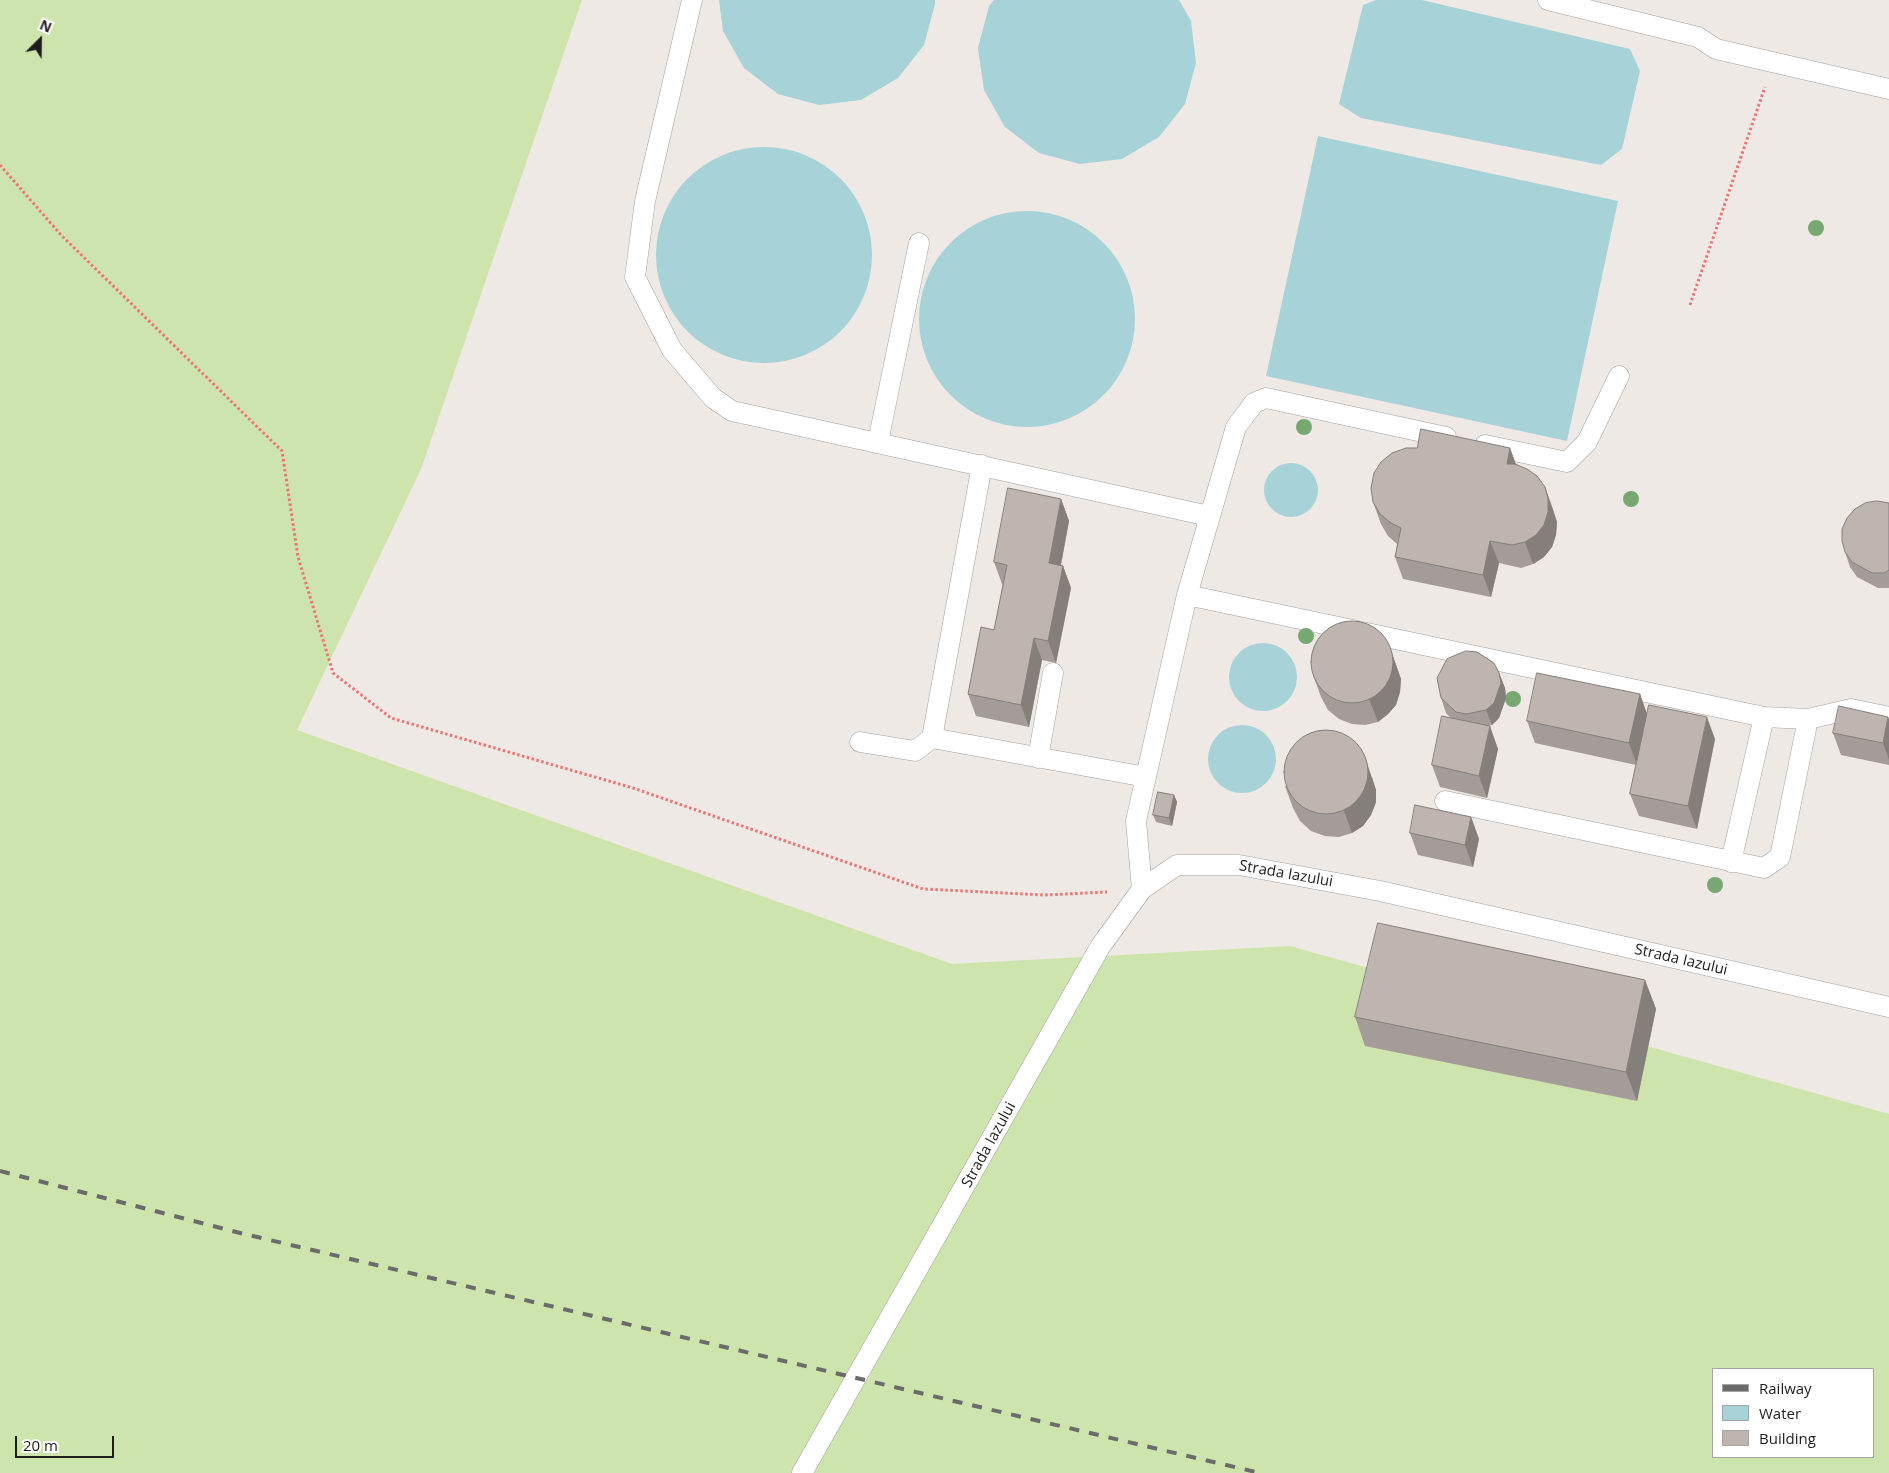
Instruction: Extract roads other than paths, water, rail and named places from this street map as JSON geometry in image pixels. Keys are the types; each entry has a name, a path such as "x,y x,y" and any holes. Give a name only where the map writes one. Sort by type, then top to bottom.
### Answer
{"lane":[{"path":"692,0 645,201 635,277 672,350 713,398 732,411 1209,516"},
{"path":"1548,0 1698,38 1716,49 1889,89"},
{"path":"878,442 919,243"},
{"path":"1142,890 1136,821 1187,595 1236,427 1254,403 1266,398 1566,462 1587,442 1619,376"},
{"path":"860,742 915,751 932,738 982,465"},
{"path":"1187,595 1764,717 1808,719 1851,709 1889,717"},
{"path":"1038,758 1053,673"},
{"path":"1731,862 1764,717"},
{"path":"1445,801 1764,868 1780,857 1808,719"},
{"path":"932,738 1146,777"},
{"name":"Strada Iazului","path":"802,1473 1100,947 1142,890 1177,865 1239,865 1380,891 1889,1007"}],"water":[{"path":"719,0 935,0 935,4 924,45 898,78 861,100 819,105 778,94 744,68 723,31"},
{"path":"994,0 1179,0 1191,21 1196,63 1185,104 1159,137 1122,159 1080,164 1039,153 1005,127 984,90 978,48 989,6"},
{"path":"1376,0 1422,0 1630,49 1640,71 1622,149 1601,165 1361,118 1339,104 1363,5"},
{"path":"1318,136 1618,201 1567,441 1266,376"},
{"path":"764,147 785,149 805,155 824,165 840,179 854,195 864,214 870,234 872,255 870,276 864,296 854,315 840,331 824,345 805,355 785,361 764,363 743,361 723,355 704,345 688,331 674,315 664,296 658,276 656,255 658,234 664,214 674,195 688,179 704,165 723,155 743,149"},
{"path":"1027,211 1048,213 1078,224 1103,243 1122,268 1133,298 1135,319 1133,340 1122,370 1103,395 1078,414 1048,425 1027,427 1006,425 976,414 951,395 932,370 921,340 919,319 921,298 932,268 951,243 976,224 1006,213"},
{"path":"1286,463 1296,463 1306,467 1314,475 1318,490 1314,505 1306,513 1296,517 1286,517 1276,513 1268,505 1264,495 1264,485 1268,475 1276,467"},
{"path":"1256,643 1270,643 1282,648 1292,658 1297,670 1297,684 1292,696 1282,706 1270,711 1256,711 1244,706 1234,696 1229,684 1229,670 1234,658 1244,648"},
{"path":"1235,725 1249,725 1261,730 1271,740 1276,752 1276,766 1271,778 1261,788 1249,793 1235,793 1223,788 1213,778 1208,766 1208,752 1213,740 1223,730"}],"railway":[{"path":"0,1171 240,1233 1260,1473"}]}
